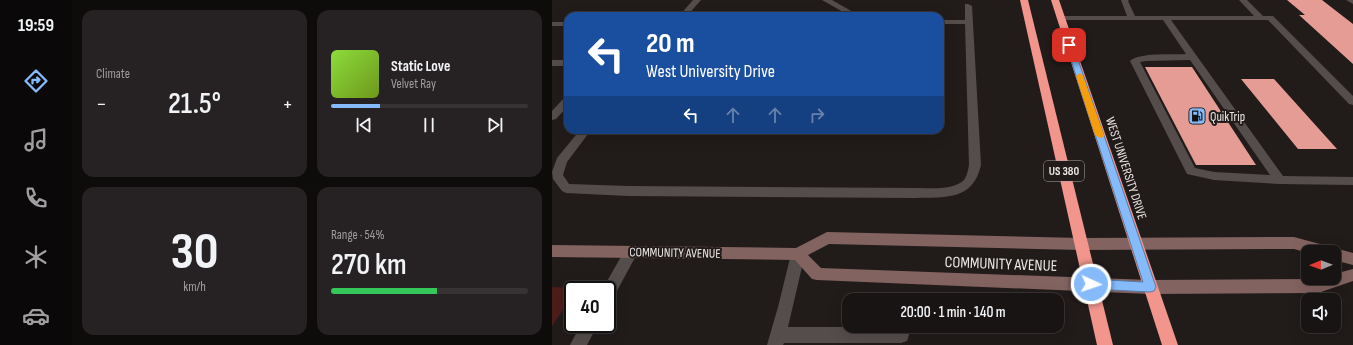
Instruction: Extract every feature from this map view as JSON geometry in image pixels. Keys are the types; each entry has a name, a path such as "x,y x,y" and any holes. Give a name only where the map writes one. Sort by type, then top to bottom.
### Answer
{"highway":[{"name":"US 380","path":"1024,0 1105,345"},
{"name":"WEST UNIVERSITY DRIVE","path":"1054,0 1170,345"}],"street":[{"path":"686,12 697,0"},
{"path":"826,0 848,12"},
{"path":"1125,0 1124,1 1132,18"},
{"path":"1243,0 1261,18"},
{"path":"583,134 561,161 557,176 566,188 634,191 908,193 950,191 962,187 971,179 975,165 968,6"},
{"path":"1060,18 1270,18 1353,102"},
{"path":"1165,18 1280,180"},
{"path":"944,22 969,22"},
{"path":"552,24 564,24"},
{"path":"1194,57 1145,58 1135,61 1191,171 1214,176 1280,180 1353,181"},
{"path":"552,63 564,63"},
{"path":"552,117 564,107"},
{"name":"COMMUNITY AVENUE","path":"552,251 798,254 828,238 1081,244 1294,243 1301,245"},
{"path":"614,281 631,252"},
{"path":"798,254 777,340 901,335"},
{"name":"COMMUNITY AVENUE","path":"798,254 817,274 1150,287 1318,286 1353,275"},
{"path":"1341,256 1353,259"},
{"path":"578,345 585,333"}],"shaded area":[{"path":"552,287 564,287 564,308 552,326"}],"building":[{"path":"1287,0 1322,0 1353,24 1353,64 1299,15 1305,15"},
{"name":"QuikTrip","path":"1145,67 1192,67 1256,165 1196,165"},
{"path":"1241,79 1274,79 1337,149 1298,149"}],"slow traffic":[{"path":"1080,76 1100,135"}],"place":[{"name":"QuikTrip","path":"1197,116"}],"route":[{"path":"1069,45 1150,287 1091,284"}]}
